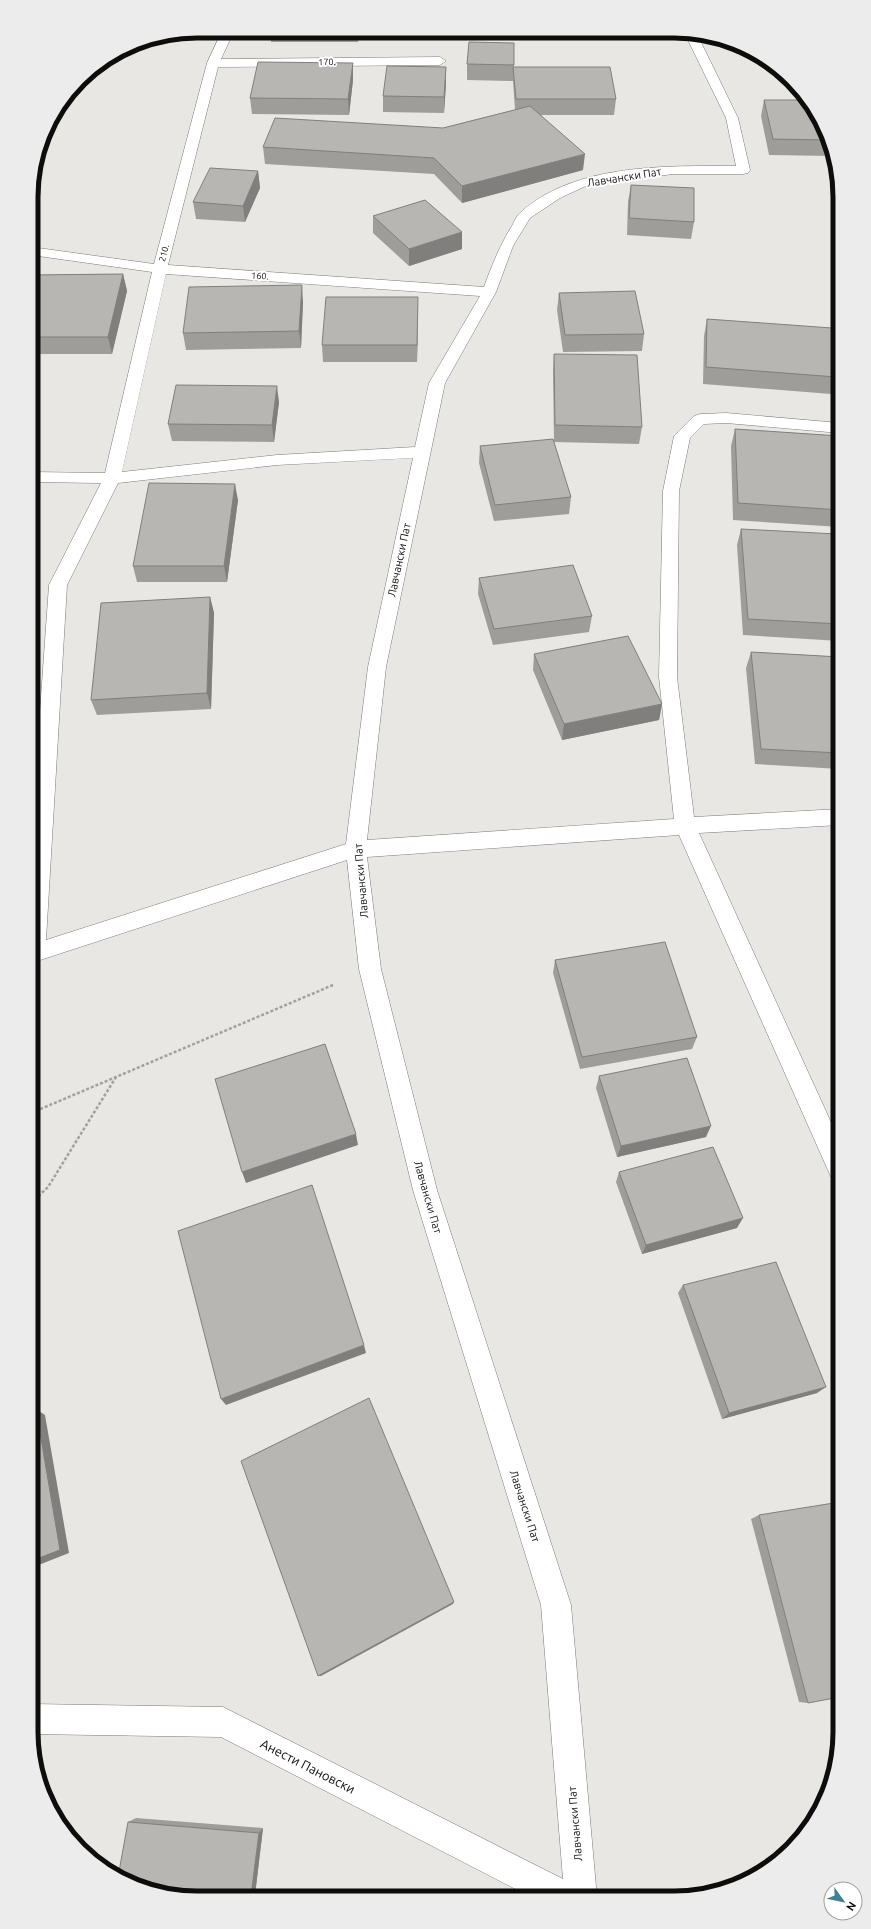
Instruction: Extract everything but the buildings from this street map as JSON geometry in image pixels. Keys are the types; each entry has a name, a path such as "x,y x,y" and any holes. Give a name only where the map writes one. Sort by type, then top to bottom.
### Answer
{"street":[{"name":"210.","path":"38,879 58,585 112,478 160,269 213,63 225,38"},
{"name":"Лавчански Пат","path":"580,1891 556,1605 425,1190 370,969 356,849 377,667 421,452 437,382 489,292 506,246 525,215 555,195 585,182 626,175 673,170 743,170 732,118 693,39"},
{"name":"170.","path":"213,63 440,61"},
{"name":"160.","path":"38,252 160,269 489,292"},
{"path":"833,427 726,418 700,419 682,436 671,492 668,678 685,826 833,1154"},
{"path":"38,476 112,478 277,460 421,452"},
{"path":"38,951 356,849 685,826 833,817"},
{"name":"Анести Пановски","path":"38,1718 223,1722 553,1891"}],"path":[{"path":"38,1110 370,969"},
{"path":"38,1196 48,1187 116,1077"}]}
